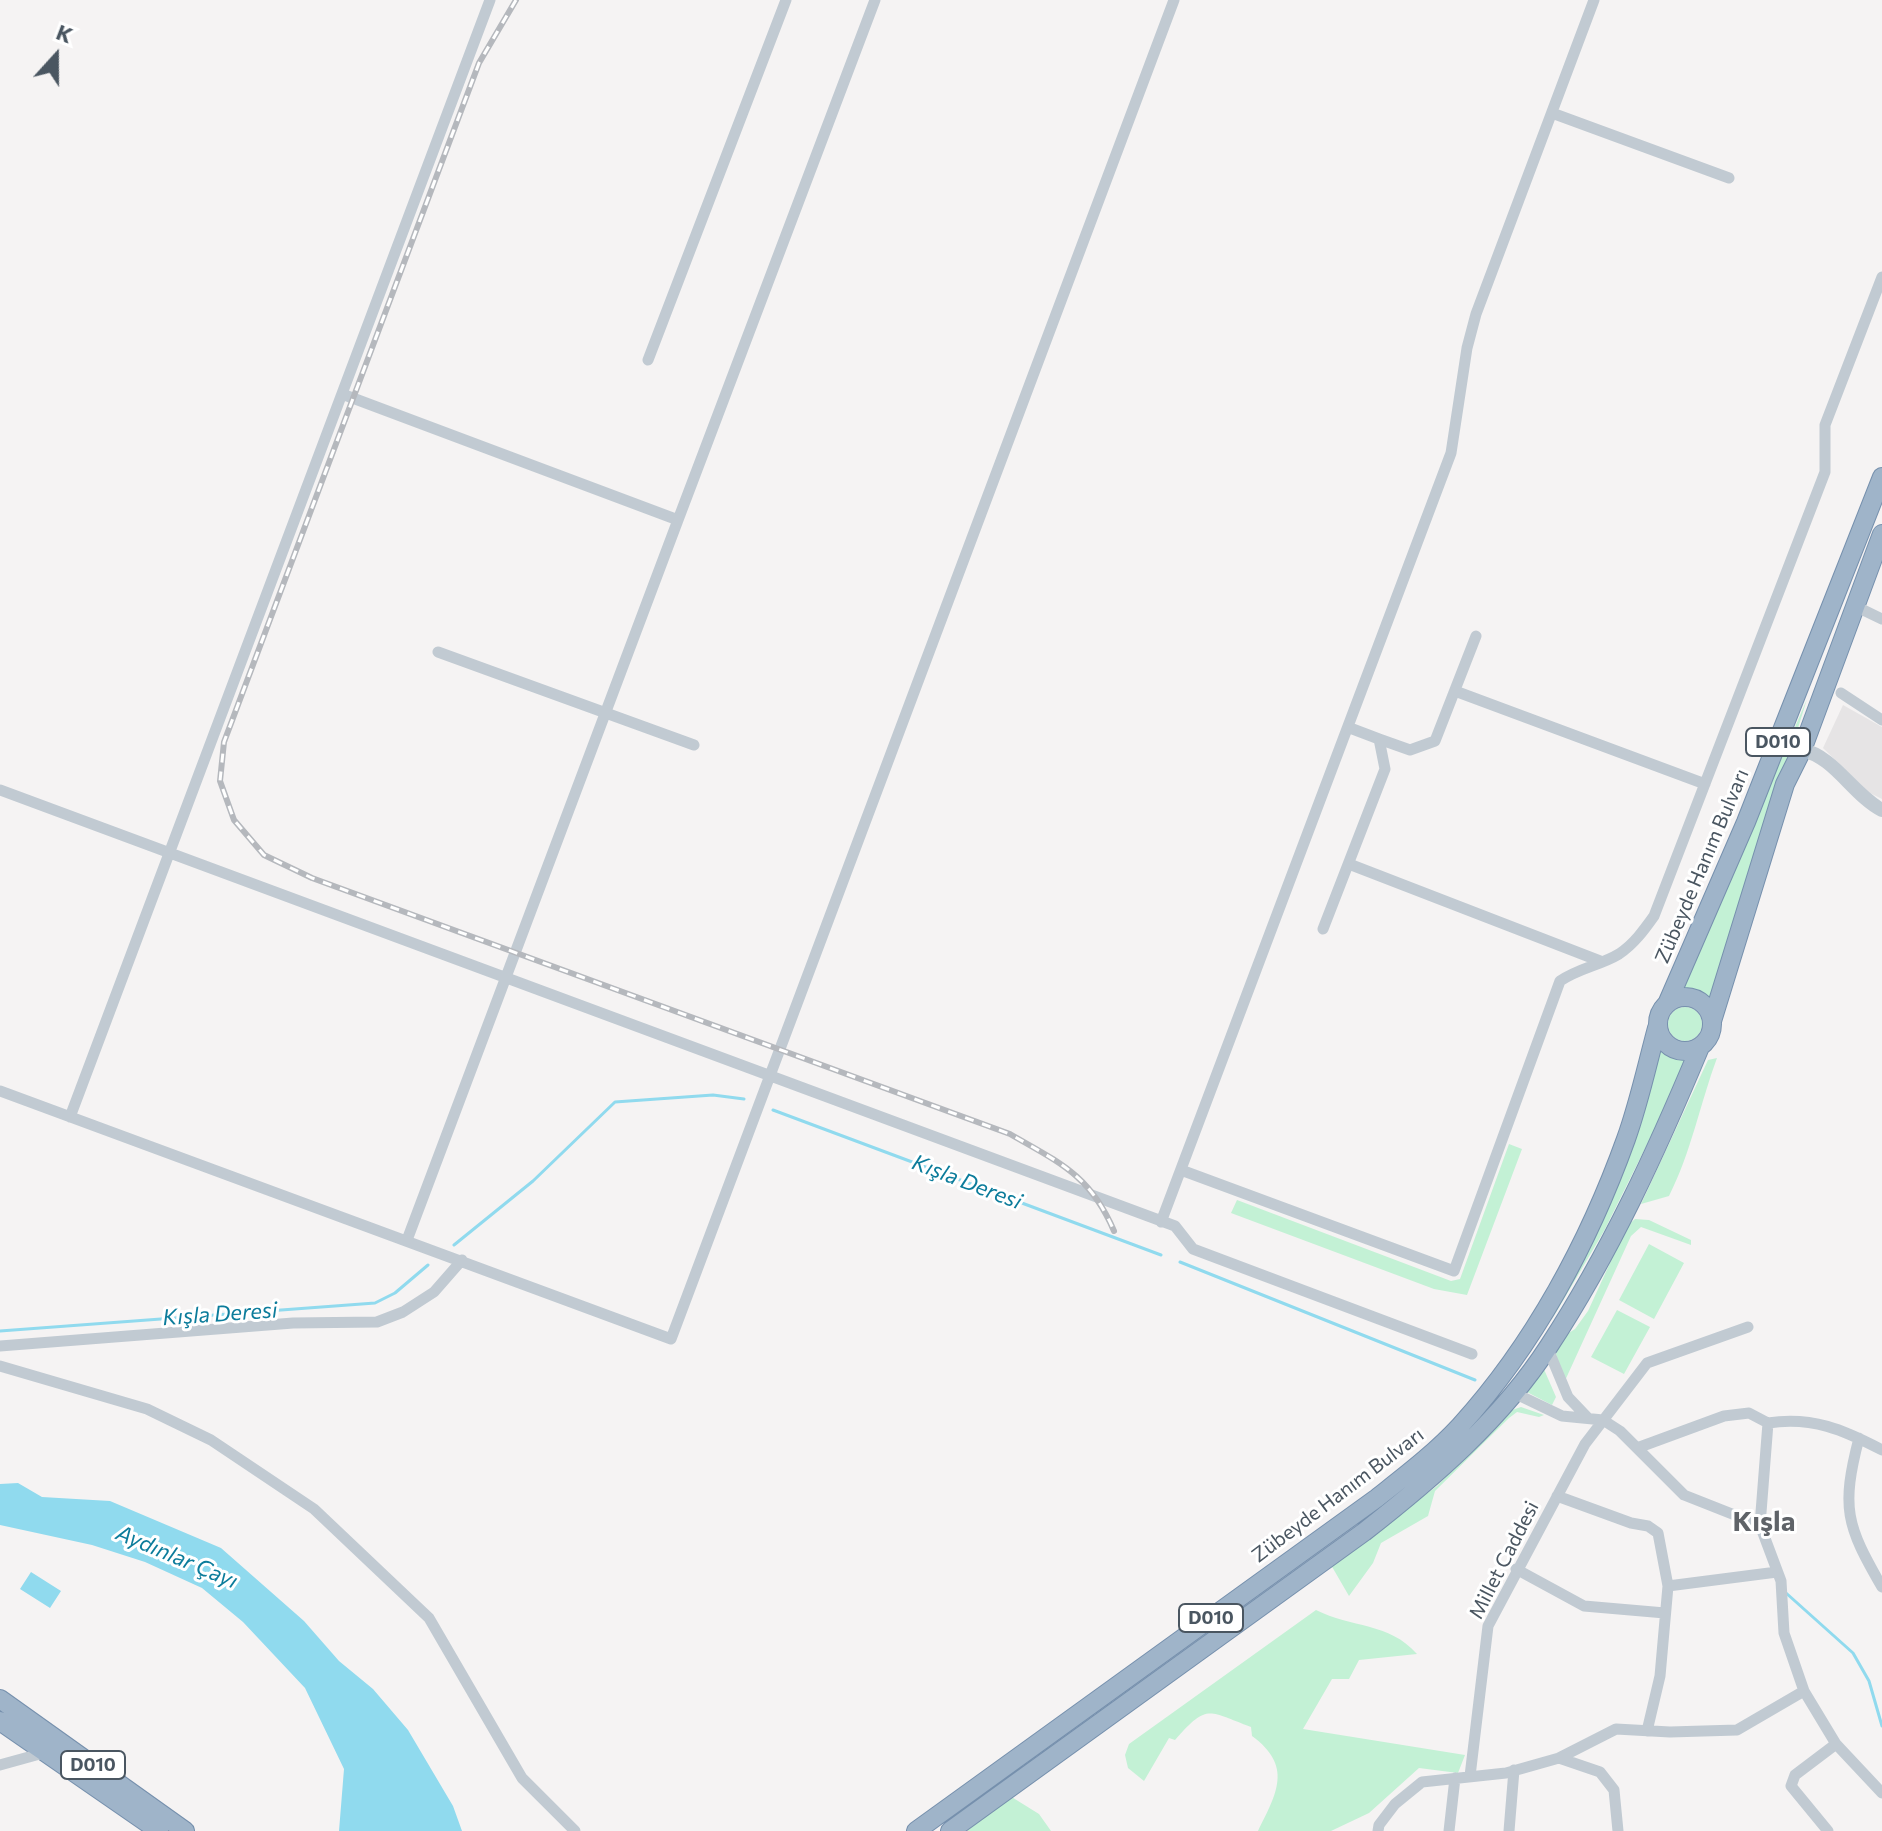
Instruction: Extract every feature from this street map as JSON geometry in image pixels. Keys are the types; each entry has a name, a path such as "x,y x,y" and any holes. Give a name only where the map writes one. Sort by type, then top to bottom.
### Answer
{"highway":[{"name":"Zübeyde Hanım Bulvarı","path":"916,1831 1425,1461 1461,1425 1532,1329 1571,1267 1627,1137 1661,1011 1667,1004 1746,822 1882,477"},
{"name":"Zübeyde Hanım Bulvarı","path":"950,1831 1364,1532 1420,1488 1512,1392 1548,1349 1626,1210 1700,1047 1710,1035 1785,784 1802,750 1882,534"},
{"path":"1667,1004 1690,998 1704,1006 1712,1021"},
{"path":"1657,1028 1666,1044 1674,1049 1682,1052 1700,1047"},
{"name":"D010","path":"0,1699 185,1831"},
{"name":"D010","path":"0,1721 159,1831"}],"street":[{"path":"70,1117 490,0"},
{"path":"648,360 786,0"},
{"path":"407,1240 875,0"},
{"path":"0,1091 671,1339 1174,0"},
{"path":"1161,1222 1350,728 1451,453 1467,348 1476,314 1594,0"},
{"path":"1552,113 1729,178"},
{"path":"1181,1170 1454,1271 1560,981 1580,967 1617,955 1637,939 1654,916 1825,472 1825,425 1882,277"},
{"path":"342,394 678,520"},
{"path":"1855,606 1882,619"},
{"path":"1350,728 1410,750 1435,741 1476,636"},
{"path":"438,652 694,745"},
{"path":"1455,691 1705,784"},
{"path":"1841,693 1882,720"},
{"path":"1323,929 1385,769 1379,739"},
{"path":"1802,750 1816,752 1860,795 1882,810"},
{"path":"0,790 1175,1226 1193,1249 1472,1354"},
{"path":"1349,864 1600,961"},
{"path":"0,1346 293,1323 377,1322 403,1312 434,1292 462,1260"},
{"name":"Millet Caddesi","path":"1470,1776 1488,1626 1516,1569 1603,1420 1647,1363 1748,1327"},
{"path":"1548,1349 1568,1397 1588,1418"},
{"path":"0,1366 147,1409 211,1440 314,1509 429,1618 522,1778 575,1831"},
{"path":"1512,1392 1562,1416 1603,1420 1637,1448 1684,1495 1760,1525"},
{"path":"1637,1448 1724,1416 1749,1413 1768,1423 1796,1418 1840,1428 1882,1450"},
{"path":"1768,1423 1760,1525 1777,1572 1784,1633 1804,1691 1836,1744 1882,1793"},
{"path":"1859,1438 1847,1485 1848,1509 1855,1541 1882,1587"},
{"path":"1557,1496 1631,1523 1648,1526 1658,1533 1668,1586 1660,1676 1647,1731"},
{"path":"1516,1569 1584,1606 1665,1613"},
{"path":"1668,1586 1777,1572"},
{"path":"1366,1831 1378,1828 1395,1804 1422,1782 1514,1770 1559,1758 1616,1729 1737,1730 1804,1691"},
{"path":"1828,1831 1791,1786 1795,1775 1836,1744"},
{"path":"0,1765 47,1751"},
{"path":"1559,1758 1600,1772 1614,1790 1618,1831"},
{"path":"1509,1831 1514,1770"},
{"path":"1449,1831 1455,1778"}],"shaded area":[{"path":"1843,705 1882,727 1882,799 1868,792 1823,748"}],"green space":[{"path":"1807,699 1712,1005 1698,995 1681,993"},
{"path":"1685,1007 1697,1012 1702,1024 1697,1036 1685,1041 1673,1036 1668,1024 1673,1012"},
{"path":"1659,1047 1690,1058 1604,1231 1551,1321 1598,1229"},
{"path":"1717,1058 1689,1146 1669,1196 1641,1204 1708,1060"},
{"path":"1509,1144 1522,1149 1467,1295 1434,1289 1231,1213 1237,1200 1451,1281 1460,1279"},
{"path":"1635,1219 1649,1220 1691,1240 1691,1245 1641,1227 1631,1236 1563,1385 1556,1354 1564,1336 1575,1329 1588,1311 1627,1226"},
{"path":"1649,1244 1684,1263 1654,1319 1619,1300"},
{"path":"1617,1310 1650,1327 1624,1374 1591,1357"},
{"path":"1543,1367 1556,1397 1552,1405 1523,1390"},
{"path":"1521,1407 1544,1415 1539,1417 1517,1412 1509,1418 1435,1491 1428,1516 1381,1543 1373,1563 1349,1596 1331,1565 1437,1486 1509,1411"},
{"path":"1316,1610 1394,1636 1417,1654 1359,1660 1349,1679 1332,1679 1303,1729 1465,1755 1458,1773 1419,1768 1369,1813 1331,1831 1258,1831 1278,1780 1273,1758 1252,1736 1251,1727 1216,1714 1202,1715 1175,1740 1169,1738 1144,1781 1128,1768 1125,1755 1129,1744"},
{"path":"1010,1796 1039,1814 1051,1831 967,1831"}],"water":[{"name":"Aydınlar Çayı","path":"18,1483 42,1497 110,1501 221,1548 304,1621 339,1661 373,1689 408,1730 453,1806 462,1831 339,1831 344,1769 305,1688 243,1622 202,1588 145,1562 92,1545 0,1525 0,1484"},
{"path":"31,1572 61,1591 50,1608 20,1589"}],"waterway":[{"name":"Kışla Deresi","path":"454,1245 533,1181 615,1102 713,1095 744,1099"},
{"name":"Kışla Deresi","path":"773,1110 1161,1255"},
{"name":"Kışla Deresi","path":"1180,1262 1475,1380"},
{"name":"Kışla Deresi","path":"0,1331 375,1303 395,1293 428,1265"},
{"name":"Kışla Deresi","path":"1786,1593 1853,1653 1869,1681 1882,1726"}],"railway":[{"path":"516,0 479,63 224,742 220,781 234,820 264,855 312,878 1010,1134 1059,1163 1084,1183 1095,1196 1114,1231"}],"district":[{"name":"Kışla","path":"1764,1522"}]}
